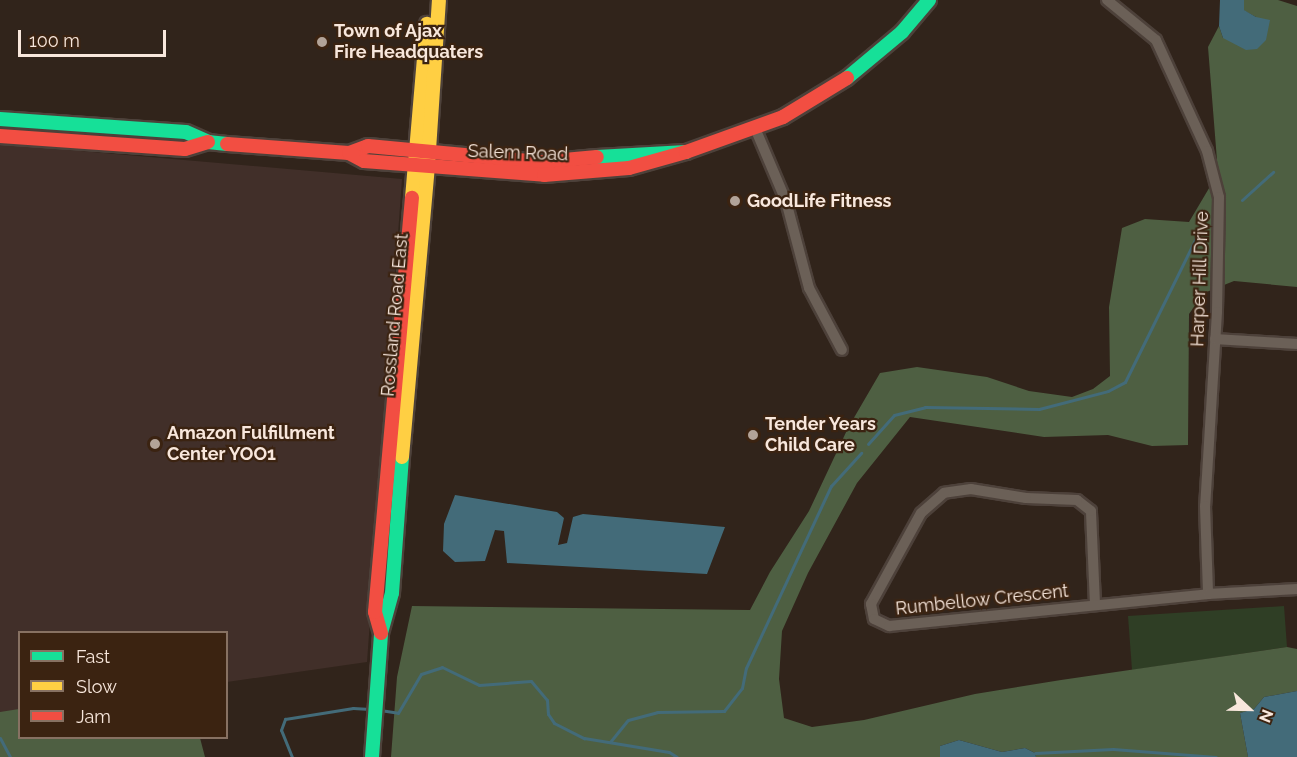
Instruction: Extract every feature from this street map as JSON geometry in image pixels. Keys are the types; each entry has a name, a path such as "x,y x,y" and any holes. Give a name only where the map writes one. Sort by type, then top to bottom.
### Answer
{"main road":[{"name":"Rossland Road East","path":"372,757 381,633 392,593 422,158 429,0"},
{"name":"Rossland Road East","path":"422,158 439,0"},
{"name":"Salem Road","path":"0,119 186,132 208,142 349,153 368,146 422,158 544,175 629,168 686,152 783,117 841,83 902,32 929,0"},
{"name":"Salem Road","path":"0,136 185,149 208,142"}],"street":[{"name":"Harper Hill Drive","path":"1107,0 1156,40 1207,151 1219,197 1215,339 1205,506 1208,594"},
{"path":"755,128 786,201 809,288 842,350"},
{"path":"1215,339 1297,344"},
{"name":"Rumbellow Crescent","path":"1095,604 1091,511 1077,500 1026,498 971,489 944,493 921,513 871,604 874,619 889,626 1095,604 1297,589"}],"shaded area":[{"path":"0,144 402,179 367,662 228,682 228,631 18,631 18,710 0,713"}],"green space":[{"path":"1244,0 1278,0 1297,6 1297,287 1234,281 1204,293 1189,314 1188,445 1152,446 1108,435 1044,437 910,417 857,483 808,573 782,631 779,679 784,718 812,727 864,720 975,694 1061,680 1287,647 1297,649 1297,691 1264,697 1254,709 1240,713 1248,757 1036,757 1035,753 1025,748 1002,752 959,740 940,746 940,757 391,757 397,677 412,606 750,610 770,572 809,511 848,428 880,373 917,367 987,377 1029,391 1072,397 1093,389 1110,376 1109,307 1122,228 1145,219 1189,222 1218,173 1208,47 1219,26 1223,38 1256,17 1243,10"},
{"path":"1284,606 1287,647 1132,670 1128,616"},
{"path":"18,709 18,739 200,739 205,757 0,757 0,712"}],"water":[{"path":"1220,0 1244,0 1244,10 1256,17 1270,20 1266,40 1257,49 1246,50 1223,38 1219,26"},
{"path":"455,495 557,512 564,518 558,545 567,543 573,517 583,514 725,527 707,574 507,563 504,531 495,530 485,561 455,562 443,551 444,524"},
{"path":"1297,691 1297,757 1248,757 1240,713 1254,709 1264,697"},
{"path":"959,740 1002,752 1025,748 1035,753 1036,757 940,757 940,746"}],"waterway":[{"path":"1242,200 1273,172"},
{"path":"868,444 894,415 925,407 1039,409 1108,391 1125,382 1196,238 1201,233"},
{"path":"610,742 628,720 657,712 724,711 742,688 746,668 831,486 861,453"},
{"path":"380,710 398,713 421,674 442,667 479,685 531,681 547,700 548,714 554,723 584,738 669,752 677,757"},
{"path":"292,757 281,730 285,719 353,708 370,709"},
{"path":"0,738 10,757"},
{"path":"1035,753 1113,749 1216,757"}],"traffic: fast":[{"path":"847,78 902,32 929,0"},
{"path":"0,119 186,132 208,142 227,144"},
{"path":"597,157 686,152"},
{"path":"372,757 381,633 392,593 402,457"}],"traffic: slow":[{"path":"402,457 428,165 439,0"},
{"path":"412,198 427,24"}],"traffic: jam":[{"path":"349,153 364,161 544,175 629,168 686,152 783,117 847,78"},
{"path":"0,136 185,149 208,142"},
{"path":"227,144 349,153 368,146 542,162 597,157"},
{"path":"381,633 375,612 412,198"}],"place":[{"name":"Town of Ajax Fire Headquaters","path":"322,42"},
{"name":"GoodLife Fitness","path":"735,201"},
{"name":"Tender Years Child Care","path":"753,435"},
{"name":"Amazon Fulfillment Center YOO1","path":"155,444"}]}
